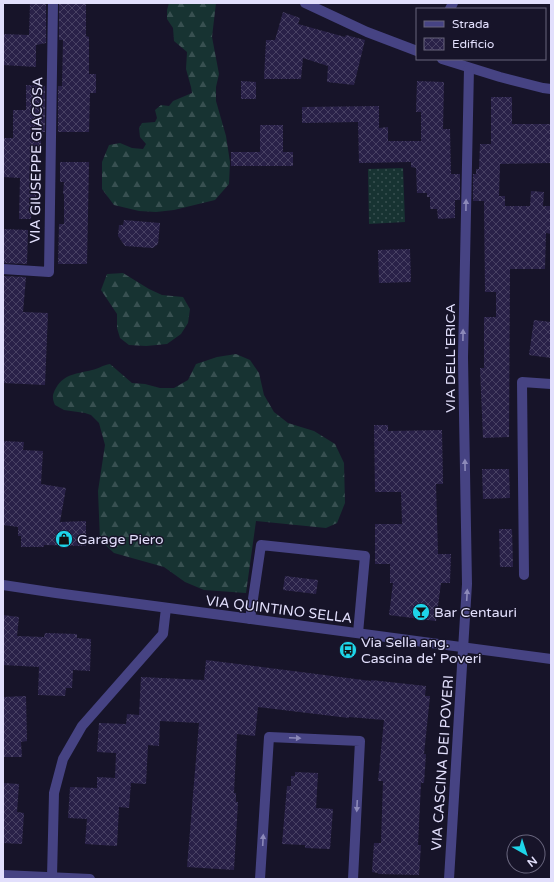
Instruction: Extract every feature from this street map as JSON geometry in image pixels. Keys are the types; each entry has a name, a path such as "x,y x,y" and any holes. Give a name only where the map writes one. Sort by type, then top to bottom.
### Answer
{"street":[{"name":"VIA GIUSEPPE GIACOSA","path":"3,269 49,272 53,3"},
{"path":"305,3 367,32 416,51"},
{"path":"445,60 522,83 551,88"},
{"name":"VIA DELL'ERICA","path":"464,648 467,584 463,357 469,68"},
{"path":"524,575 522,382 551,384"},
{"path":"250,619 261,545 365,556 358,633"},
{"name":"VIA QUINTINO SELLA","path":"3,585 551,659"},
{"path":"52,877 54,793 63,758 82,726 163,634 166,608"},
{"name":"VIA CASCINA DEI POVERI","path":"449,879 464,648"},
{"path":"260,879 269,737 360,741 353,879"},
{"path":"3,875 90,879"}],"green space":[{"path":"169,3 216,3 212,37 219,74 216,87 216,101 226,136 230,162 229,184 215,200 174,210 156,212 139,211 114,205 102,189 102,162 109,145 120,143 132,148 143,149 146,144 140,137 139,128 142,123 155,122 157,118 155,110 161,105 169,106 173,101 192,93 186,69 187,52 174,41 173,28 167,19"},
{"path":"403,168 405,222 369,224 368,169"},
{"path":"123,273 162,295 183,297 190,309 188,323 181,334 167,344 146,346 129,345 120,338 117,328 117,314 101,290 107,274"},
{"path":"236,354 250,360 259,373 264,395 274,412 288,423 314,431 335,444 344,463 345,503 337,523 326,528 256,521 246,593 204,590 185,582 164,567 114,553 100,540 98,491 105,445 99,423 91,415 64,410 55,405 53,398 56,388 63,379 76,373 110,364 132,383 145,384 160,388 174,388 188,380 196,364 217,357"}],"building":[{"path":"30,3 46,3 46,43 36,45 36,67 3,65 3,34 29,35"},
{"path":"59,3 86,3 86,36 89,37 89,74 96,74 96,93 90,93 89,132 58,132 58,86 62,86 63,40 59,40"},
{"path":"283,12 300,18 298,24 345,37 346,35 365,40 354,85 327,82 328,66 303,58 301,79 264,79 266,40 275,40"},
{"path":"241,81 256,82 256,99 241,99"},
{"path":"417,81 444,82 443,129 450,129 451,174 460,174 460,200 455,200 455,218 438,219 437,209 430,209 430,197 427,197 427,193 417,193 416,168 411,167 411,162 359,163 358,122 302,123 302,107 379,106 379,128 388,127 388,141 421,141 421,112 416,112"},
{"path":"26,85 45,86 45,132 41,132 41,148 33,147 32,185 37,185 36,198 32,198 31,219 19,219 20,178 3,177 3,138 13,138 13,110 26,110"},
{"path":"491,97 512,97 512,124 551,124 551,163 500,164 499,196 505,196 505,206 530,206 531,191 544,192 543,206 551,206 551,234 546,233 545,269 510,269 509,437 483,438 480,368 484,368 484,317 496,317 496,292 485,292 484,201 473,201 473,174 476,174 476,169 479,169 480,144 491,144"},
{"path":"260,125 283,125 283,152 293,152 293,166 231,166 231,152 260,152"},
{"path":"60,162 89,162 87,264 58,264 59,224 64,224 64,182 60,182"},
{"path":"124,220 160,223 158,244 153,248 125,246 118,236 119,225 123,225"},
{"path":"3,229 28,230 27,264 3,263"},
{"path":"410,249 411,282 379,283 378,250"},
{"path":"3,276 26,277 23,312 48,313 45,385 3,383"},
{"path":"534,320 551,322 551,358 529,355"},
{"path":"374,425 388,425 388,431 442,430 443,484 436,484 438,554 451,554 450,583 441,583 436,621 389,615 393,583 390,583 390,564 375,564 375,524 402,524 401,492 375,492"},
{"path":"3,441 24,442 23,450 43,451 41,484 66,488 60,522 86,521 86,546 44,545 44,547 21,547 21,536 18,536 18,527 3,525"},
{"path":"482,469 509,469 510,498 483,499"},
{"path":"499,529 512,529 513,567 500,567"},
{"path":"285,576 318,580 316,594 283,590"},
{"path":"3,615 19,617 17,636 44,637 45,633 77,634 77,638 91,639 90,671 73,670 72,688 66,688 65,696 38,695 39,667 3,665"},
{"path":"206,660 371,681 426,686 425,696 430,696 424,754 426,754 424,783 421,783 418,845 421,845 419,875 378,874 372,872 374,843 381,843 383,781 378,781 384,720 349,718 258,707 255,736 237,734 234,793 236,793 236,802 238,802 234,870 187,867 199,723 160,721 159,746 148,745 146,784 131,783 129,808 119,807 117,846 85,844 87,819 68,818 70,787 97,788 97,777 115,778 116,753 97,752 99,723 126,724 127,714 139,715 141,677 204,680"},
{"path":"26,696 27,741 21,742 22,757 3,757 3,697"},
{"path":"295,772 318,773 316,808 333,809 330,849 305,848 305,845 282,844 287,786 291,786 291,776 295,776"},
{"path":"3,783 19,784 17,812 24,813 22,844 3,843"}],"place":[{"name":"Garage Piero","path":"64,539"},
{"name":"Bar Centauri","path":"421,612"},
{"name":"Via Sella ang. Cascina de' Poveri","path":"348,650"}]}
